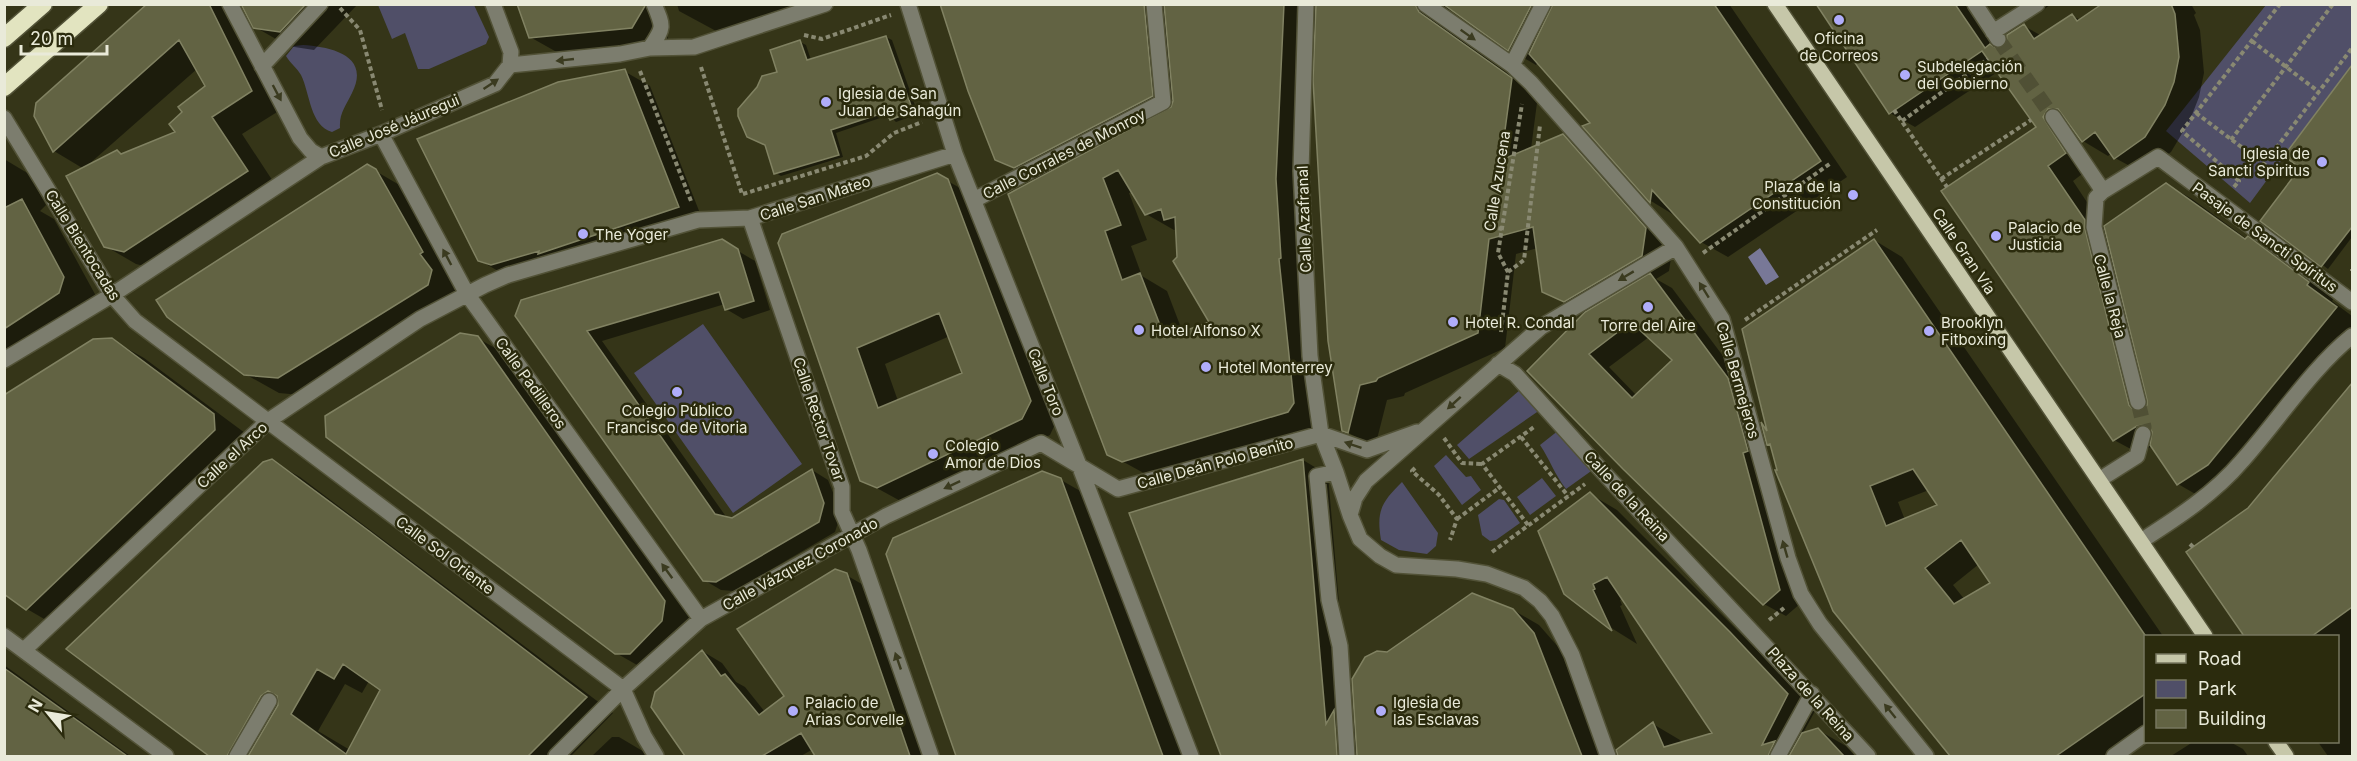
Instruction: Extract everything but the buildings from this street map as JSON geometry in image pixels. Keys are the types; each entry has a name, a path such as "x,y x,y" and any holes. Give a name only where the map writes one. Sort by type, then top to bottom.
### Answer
{"highway":[{"path":"4,38 43,4"},
{"path":"4,87 99,4"}],"main road":[{"name":"Calle Gran Vía","path":"1774,4 2204,635"},
{"path":"2277,743 2286,756"}],"street":[{"path":"230,4 300,138 311,151 321,157"},
{"path":"262,66 320,4"},
{"path":"493,4 511,52 510,65 620,54 650,48 694,46 825,4"},
{"path":"650,48 662,30 661,20 654,4"},
{"name":"Calle Toro","path":"908,4 955,154 1079,465 1191,756"},
{"name":"Calle Corrales de Monroy","path":"974,200 1163,102 1154,4"},
{"name":"Calle Azafranal","path":"1306,4 1301,171 1310,356 1321,434 1350,515 1360,539 1380,556 1396,565 1458,569 1486,574 1524,588 1540,601 1552,616 1572,655 1608,756"},
{"name":"Calle Bermejeros","path":"1425,4 1512,65 1541,94 1676,247 1722,319 1788,558 1802,594 1820,624 1926,756"},
{"path":"1512,65 1543,4"},
{"path":"1975,4 1996,36 2037,4"},
{"name":"Calle José Jáuregui","path":"4,360 112,295 321,157 381,134 495,84 510,65"},
{"path":"2053,117 2103,191"},
{"name":"Calle Bientocadas","path":"4,118 112,295 135,321 268,421"},
{"name":"Calle Padilleros","path":"381,134 467,294 701,619"},
{"name":"Calle San Mateo","path":"467,294 508,275 699,220 750,218 955,154"},
{"name":"Pasaje de Sancti Spíritus","path":"2103,191 2158,157 2352,302"},
{"name":"Calle la Reja","path":"2103,191 2096,198 2094,226 2138,402"},
{"name":"Calle Rector Tovar","path":"750,218 842,487 842,512 853,535 931,756"},
{"path":"1350,515 1355,498 1366,481 1541,327 1676,247"},
{"name":"Calle el Arco","path":"24,650 268,421 420,319 467,294"},
{"path":"2141,541 2223,482 2318,371 2352,336"},
{"name":"Calle de la Reina","path":"1498,364 1515,374 1602,471 1754,632"},
{"name":"Calle Sol Oriente","path":"268,421 623,689"},
{"path":"1321,434 1367,450 1429,426"},
{"name":"Calle Deán Polo Benito","path":"1079,465 1118,489 1321,434"},
{"path":"2099,480 2137,456 2142,434"},
{"name":"Calle Vázquez Coronado","path":"556,756 623,689 701,619 886,516 1041,443 1079,465"},
{"path":"1336,471 1317,476 1329,600 1340,646 1347,756"},
{"name":"Plaza de la Reina","path":"1754,632 1869,756"},
{"path":"4,636 166,756"},
{"path":"623,689 644,736 656,756"},
{"path":"1778,756 1812,694"},
{"path":"237,756 269,701"},
{"path":"2114,756 2144,734"}],"path":[{"path":"337,4 360,30 383,114"},
{"path":"2218,202 2239,181 2182,131 2280,4"},
{"path":"2231,140 2333,4"},
{"path":"796,37 805,35 822,39 880,18"},
{"path":"2252,41 2319,92"},
{"path":"694,46 750,218"},
{"path":"2196,113 2264,164 2352,48"},
{"path":"1902,121 1988,59"},
{"path":"638,65 699,220"},
{"path":"1508,272 1524,260 1542,110 1541,94"},
{"name":"Calle Azucena","path":"1498,364 1508,272 1498,253 1522,102"},
{"path":"1894,110 1947,187"},
{"path":"1941,179 2031,120"},
{"path":"742,194 866,156 894,133 916,124"},
{"path":"1697,257 1831,163"},
{"path":"1491,227 1502,229"},
{"path":"1744,320 1877,230"},
{"path":"1429,426 1462,463 1482,464 1552,414"},
{"path":"1521,436 1568,496"},
{"path":"1482,464 1528,525"},
{"path":"1412,471 1439,495 1457,519"},
{"path":"1486,574 1488,555 1602,471"},
{"path":"1450,540 1457,519 1499,488"},
{"path":"1768,620 1784,608"}],"green space":[{"path":"378,5 474,5 489,37 486,44 429,69 418,69 405,33 392,39"},
{"path":"2266,5 2352,5 2352,65 2250,203 2166,131"},
{"path":"303,45 336,51 352,62 356,70 356,80 342,114 340,128 332,132 319,123 301,75 286,56 294,46"},
{"path":"703,324 802,464 733,513 634,373"},
{"path":"1521,389 1540,410 1469,459 1457,445"},
{"path":"1559,430 1594,469 1566,489 1540,445"},
{"path":"1446,455 1466,477 1471,476 1481,490 1462,505 1434,466"},
{"path":"1542,478 1556,496 1530,515 1517,497"},
{"path":"1402,482 1438,533 1436,546 1427,554 1399,550 1381,540 1379,521 1382,507"},
{"path":"1499,499 1504,500 1520,523 1496,540 1490,541 1482,535 1478,515"}],"shaded area":[{"path":"1760,248 1779,277 1766,285 1748,257"}],"tunnel":[{"path":"1998,39 2053,117"},
{"path":"2138,402 2144,427 2143,434"}],"place":[{"name":"Oficina de Correos","path":"1839,20"},
{"name":"Subdelegación del Gobierno","path":"1905,75"},
{"name":"Iglesia de San Juan de Sahagún","path":"826,102"},
{"name":"Iglesia de Sancti Spiritus","path":"2322,162"},
{"name":"Plaza de la Constitución","path":"1853,195"},
{"name":"The Yoger","path":"583,234"},
{"name":"Palacio de Justicia","path":"1996,236"},
{"name":"Torre del Aire","path":"1648,307"},
{"name":"Hotel R. Condal","path":"1453,322"},
{"name":"Hotel Alfonso X","path":"1139,330"},
{"name":"Brooklyn Fitboxing","path":"1929,331"},
{"name":"Hotel Monterrey","path":"1206,367"},
{"name":"Colegio Público Francisco de Vitoria","path":"677,392"},
{"name":"Colegio Amor de Dios","path":"933,454"},
{"name":"Palacio de Arias Corvelle","path":"793,711"},
{"name":"Iglesia de las Esclavas","path":"1381,711"}]}
